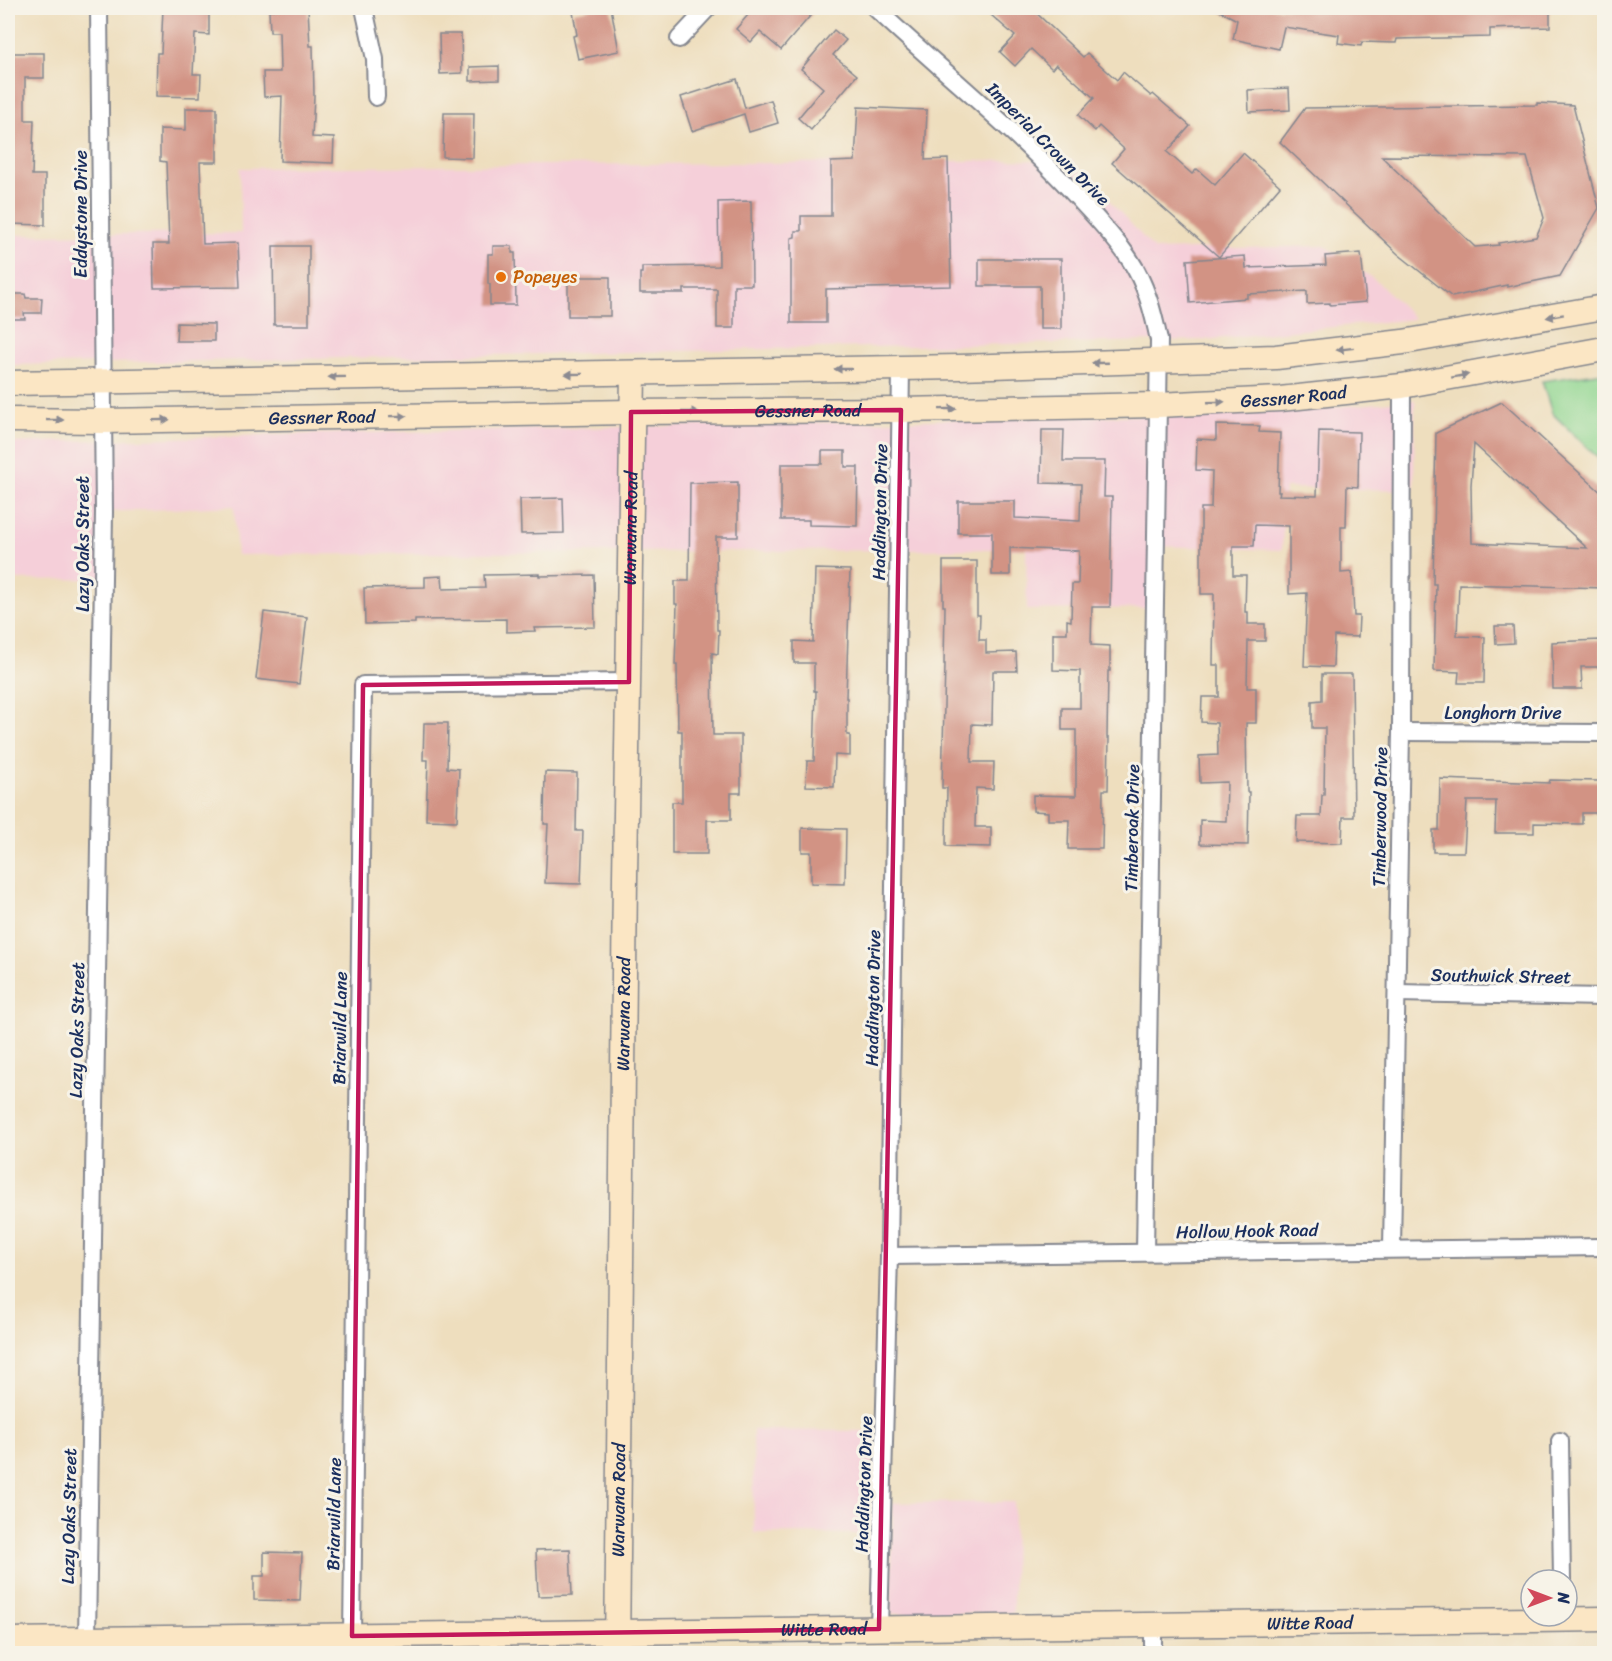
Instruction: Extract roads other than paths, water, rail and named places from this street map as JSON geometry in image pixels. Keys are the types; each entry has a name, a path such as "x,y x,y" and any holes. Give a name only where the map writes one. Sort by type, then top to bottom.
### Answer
{"main road":[{"path":"8,383 901,368 1276,357 1403,342 1605,307"},
{"name":"Gessner Road","path":"8,420 103,421 631,412 901,411 1158,405 1280,399 1402,386 1605,349"},
{"name":"Warwana Road","path":"617,1643 633,372"},
{"name":"Witte Road","path":"1579,1618 1605,1619"},
{"name":"Witte Road","path":"8,1640 87,1639 293,1645 352,1636 617,1643 879,1629 1519,1619"}],"street":[{"name":"Eddystone Drive","path":"99,8 103,421"},
{"path":"364,8 375,59 376,97"},
{"path":"679,39 708,8"},
{"name":"Imperial Crown Drive","path":"875,8 1055,173 1130,260 1151,303 1159,340 1158,405"},
{"name":"Haddington Drive","path":"879,1629 889,1256 901,368"},
{"name":"Timberwood Drive","path":"1392,1249 1401,732 1402,386"},
{"name":"Timberoak Drive","path":"1145,1252 1158,405"},
{"name":"Lazy Oaks Street","path":"87,1639 104,512 103,421"},
{"name":"Briarwild Lane","path":"352,1636 363,685 629,682"},
{"name":"Longhorn Drive","path":"1401,732 1605,733"},
{"name":"Southwick Street","path":"1397,993 1605,997"},
{"name":"Hollow Hook Road","path":"889,1256 1605,1247"},
{"path":"1560,1441 1562,1568"},
{"path":"1153,1625 1153,1653"}],"place":[{"name":"Popeyes","path":"501,277"}]}
